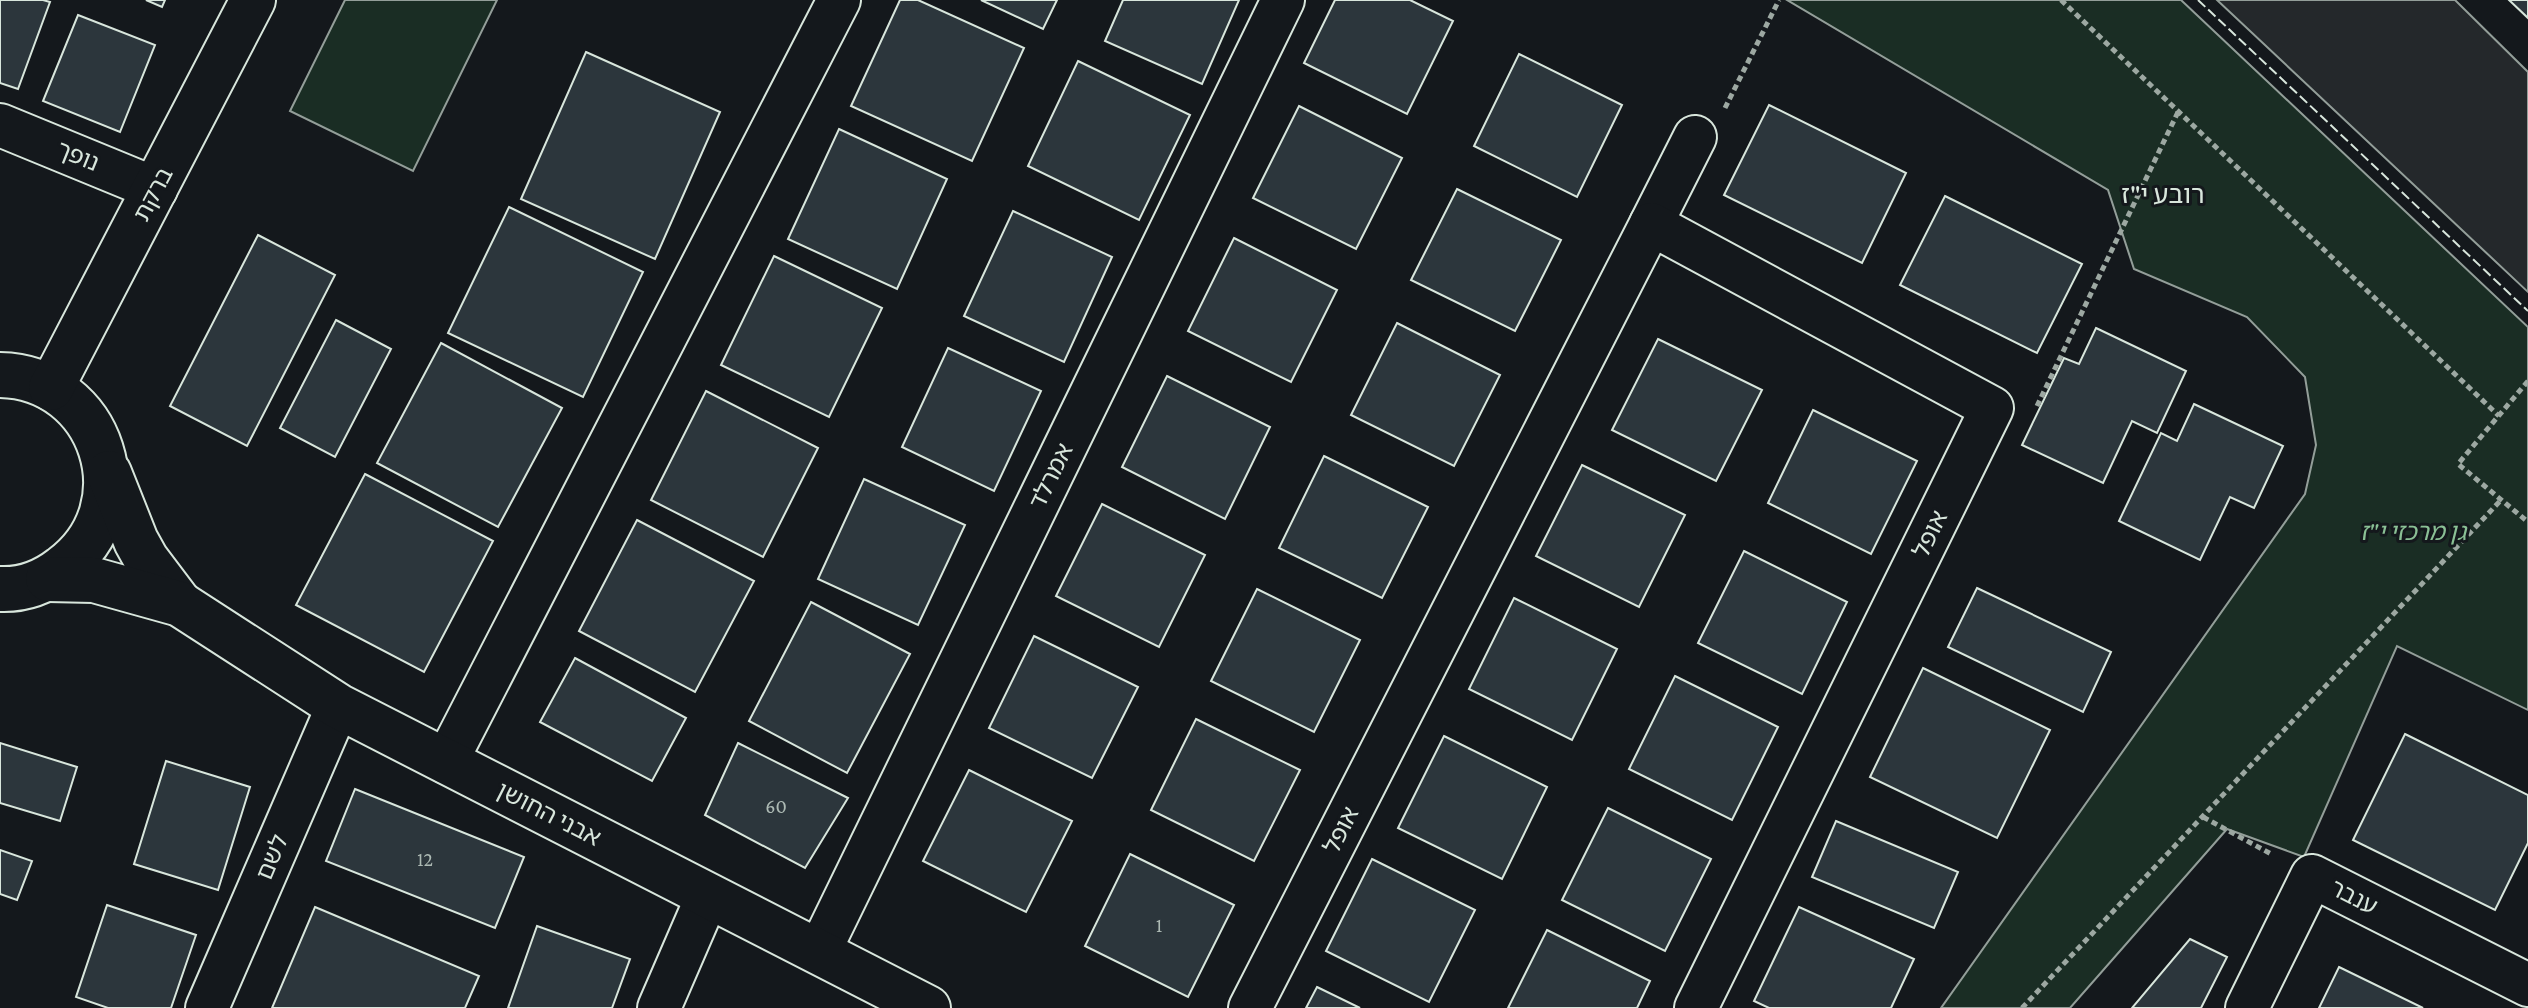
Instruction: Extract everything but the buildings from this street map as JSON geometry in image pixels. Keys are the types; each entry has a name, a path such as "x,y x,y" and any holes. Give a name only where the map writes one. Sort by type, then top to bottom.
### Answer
{"street":[{"name":"ברקת","path":"51,388 253,0"},
{"path":"446,762 839,0"},
{"name":"אמרלד","path":"819,952 1283,0"},
{"name":"נופך","path":"0,125 156,189"},
{"name":"אופל","path":"1250,1008 1695,137"},
{"path":"1651,224 1992,408"},
{"path":"0,375 16,376 51,388"},
{"name":"אבני החושן","path":"51,388 77,407 96,434 136,541 180,604"},
{"name":"אופל","path":"1696,1008 1992,408"},
{"path":"0,589 13,589 48,579 76,558 96,531 106,498 106,464"},
{"name":"אבני החושן","path":"48,579 94,580 180,604 338,706 928,1008"},
{"name":"לשם","path":"207,1008 338,706"},
{"name":"ענבר","path":"2247,1008 2312,876 2528,985"},
{"path":"659,1008 708,895"}],"path":[{"path":"1695,137 1707,143 1779,0"},
{"path":"2061,0 2499,416"},
{"path":"1992,408 2038,406 2178,111"},
{"path":"2528,381 2458,464 2528,522"},
{"path":"2022,1008 2501,500"},
{"path":"2203,817 2312,876"}],"green space":[{"path":"345,0 497,0 413,171 290,111"},
{"name":"גן מרכזי י\"ז","path":"1787,0 2181,0 2528,327 2528,710 2397,646 2304,857 2227,829 2070,1008 1941,1008 2305,494 2316,445 2305,377 2247,317 2134,269 2108,190"}],"shaded area":[{"path":"2217,0 2455,0 2528,72 2528,292"}],"fence":[{"path":"2198,0 2528,311"}],"district":[{"name":"רובע י\"ז","path":"2163,194"}]}
